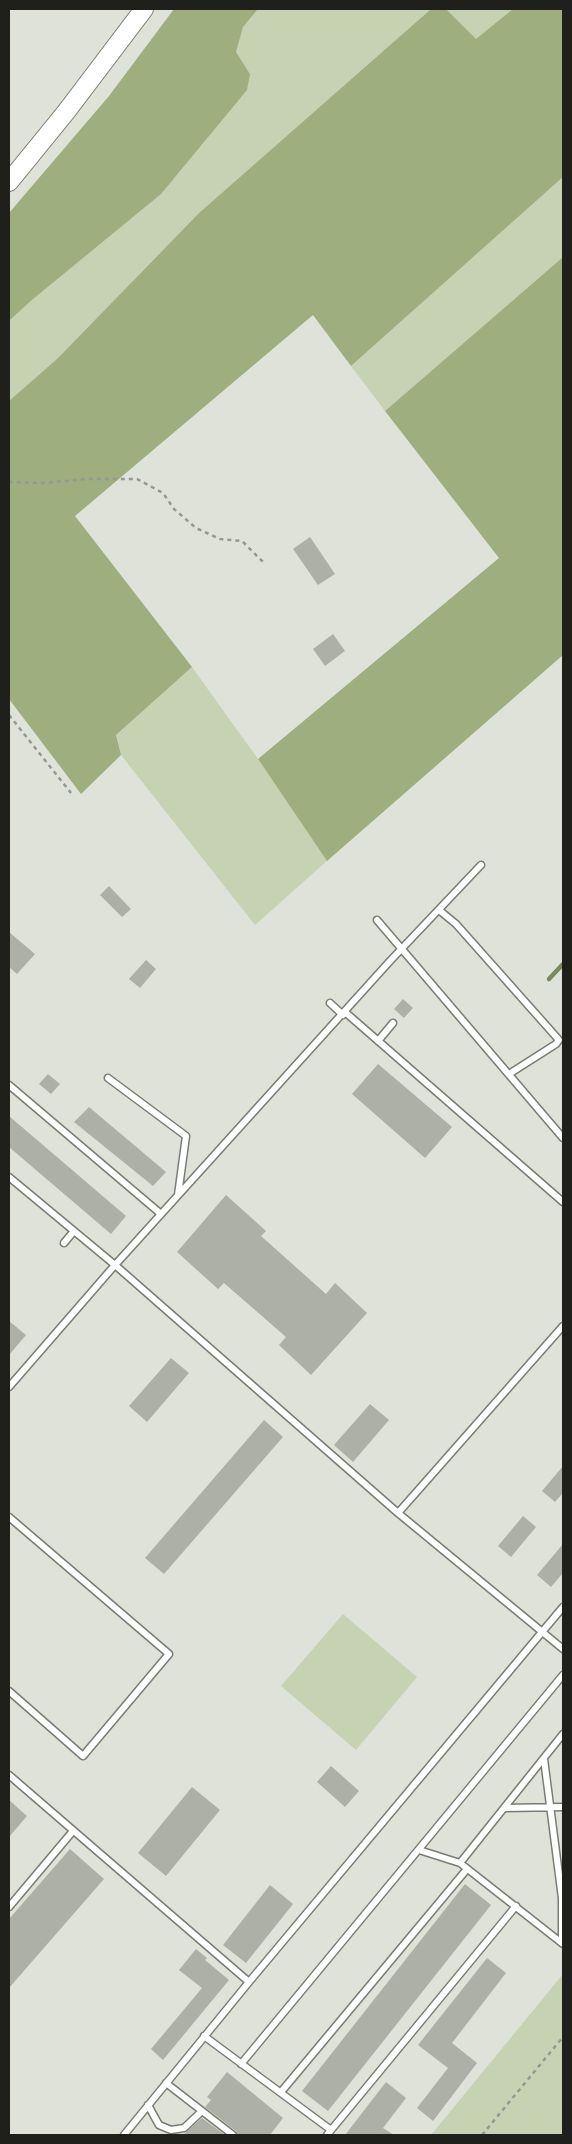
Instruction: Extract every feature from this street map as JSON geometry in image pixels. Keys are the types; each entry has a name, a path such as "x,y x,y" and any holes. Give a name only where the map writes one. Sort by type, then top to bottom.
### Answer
{"street":[{"path":"9,182 66,112 144,9"}],"lane":[{"path":"9,1387 161,1214 481,865"},
{"path":"439,910 456,924 559,1040 556,1044 509,1074"},
{"path":"377,920 563,1138"},
{"path":"330,1003 378,1041 563,1202"},
{"path":"378,1041 393,1023"},
{"path":"108,1078 186,1136 178,1196"},
{"path":"9,1085 161,1214"},
{"path":"9,1177 115,1265 398,1513 563,1650"},
{"path":"64,1243 74,1231"},
{"path":"398,1513 563,1326"},
{"path":"9,1517 169,1654 83,1756 9,1691"},
{"path":"124,2135 204,2036 563,1607"},
{"path":"241,2064 563,1675"},
{"path":"460,1863 563,1734"},
{"path":"544,1759 562,1898 563,1943"},
{"path":"9,1775 249,1982"},
{"path":"504,1808 563,1807"},
{"path":"9,1907 73,1831"},
{"path":"419,1850 460,1863 563,1943"},
{"path":"281,2092 467,1869"},
{"path":"204,2036 281,2092 329,2133 516,1906"},
{"path":"166,2083 233,2135"},
{"path":"148,2105 159,2125 171,2130 184,2128 202,2111"}],"path":[{"path":"9,482 42,483 137,479 163,493 174,509 196,528 220,539 242,541 263,562"},
{"path":"9,715 71,793"},
{"path":"482,2135 563,2037"}],"green space":[{"path":"174,9 258,9 243,27 236,52 250,74 247,90 161,194 9,321 9,213 109,96"},
{"path":"258,9 431,9 199,213 58,358 9,401 9,321 33,299 250,74 235,52 243,27"},
{"path":"431,9 446,9 476,39 513,9 563,9 563,177 351,366 313,315 75,516 192,667 116,735 121,755 81,794 9,699 9,401 58,358 199,213"},
{"path":"446,9 515,9 476,40"},
{"path":"563,177 563,257 385,411 351,366"},
{"path":"563,257 563,655 327,861 258,759 499,558 385,411"},
{"path":"192,667 258,759 327,861 255,925 121,755 116,735"},
{"path":"343,1614 417,1677 356,1750 281,1686"},
{"path":"563,1974 563,2135 431,2135"}],"building":[{"path":"310,537 335,574 318,585 293,549"},
{"path":"333,634 345,651 325,666 313,649"},
{"path":"109,886 131,909 122,917 100,895"},
{"path":"9,932 35,954 17,974 9,967"},
{"path":"146,960 156,969 140,988 129,979"},
{"path":"403,999 413,1008 404,1018 394,1009"},
{"path":"378,1064 452,1127 425,1158 352,1094"},
{"path":"48,1074 60,1084 51,1094 39,1084"},
{"path":"89,1107 166,1172 153,1186 74,1122"},
{"path":"9,1116 126,1216 111,1234 9,1147"},
{"path":"226,1195 266,1231 261,1236 326,1294 335,1283 367,1313 311,1375 279,1345 286,1337 224,1283 218,1289 177,1252"},
{"path":"9,1321 26,1335 9,1355"},
{"path":"171,1358 189,1373 147,1422 129,1406"},
{"path":"370,1404 389,1420 353,1462 334,1445"},
{"path":"264,1420 283,1437 164,1574 145,1558"},
{"path":"563,1466 563,1493 555,1502 542,1491"},
{"path":"523,1516 536,1527 511,1557 498,1546"},
{"path":"563,1544 563,1573 551,1587 537,1575"},
{"path":"331,1766 359,1791 345,1807 317,1782"},
{"path":"192,1787 220,1810 166,1876 138,1853"},
{"path":"9,1800 27,1816 9,1837"},
{"path":"70,1849 104,1879 9,1988 9,1919"},
{"path":"465,1884 491,1905 328,2111 302,2091"},
{"path":"270,1885 293,1904 246,1963 223,1945"},
{"path":"196,1949 207,1958 205,1960 229,1980 163,2060 151,2049 202,1988 179,1970"},
{"path":"487,1958 506,1973 452,2043 477,2063 433,2121 417,2108 448,2068 418,2045"},
{"path":"227,2072 283,2118 270,2135 238,2135 236,2131 205,2107 211,2100 207,2097"},
{"path":"386,2082 406,2098 383,2128 394,2135 345,2135"},
{"path":"202,2118 225,2135 183,2135"}],"waterway":[{"path":"549,979 563,964"}]}
